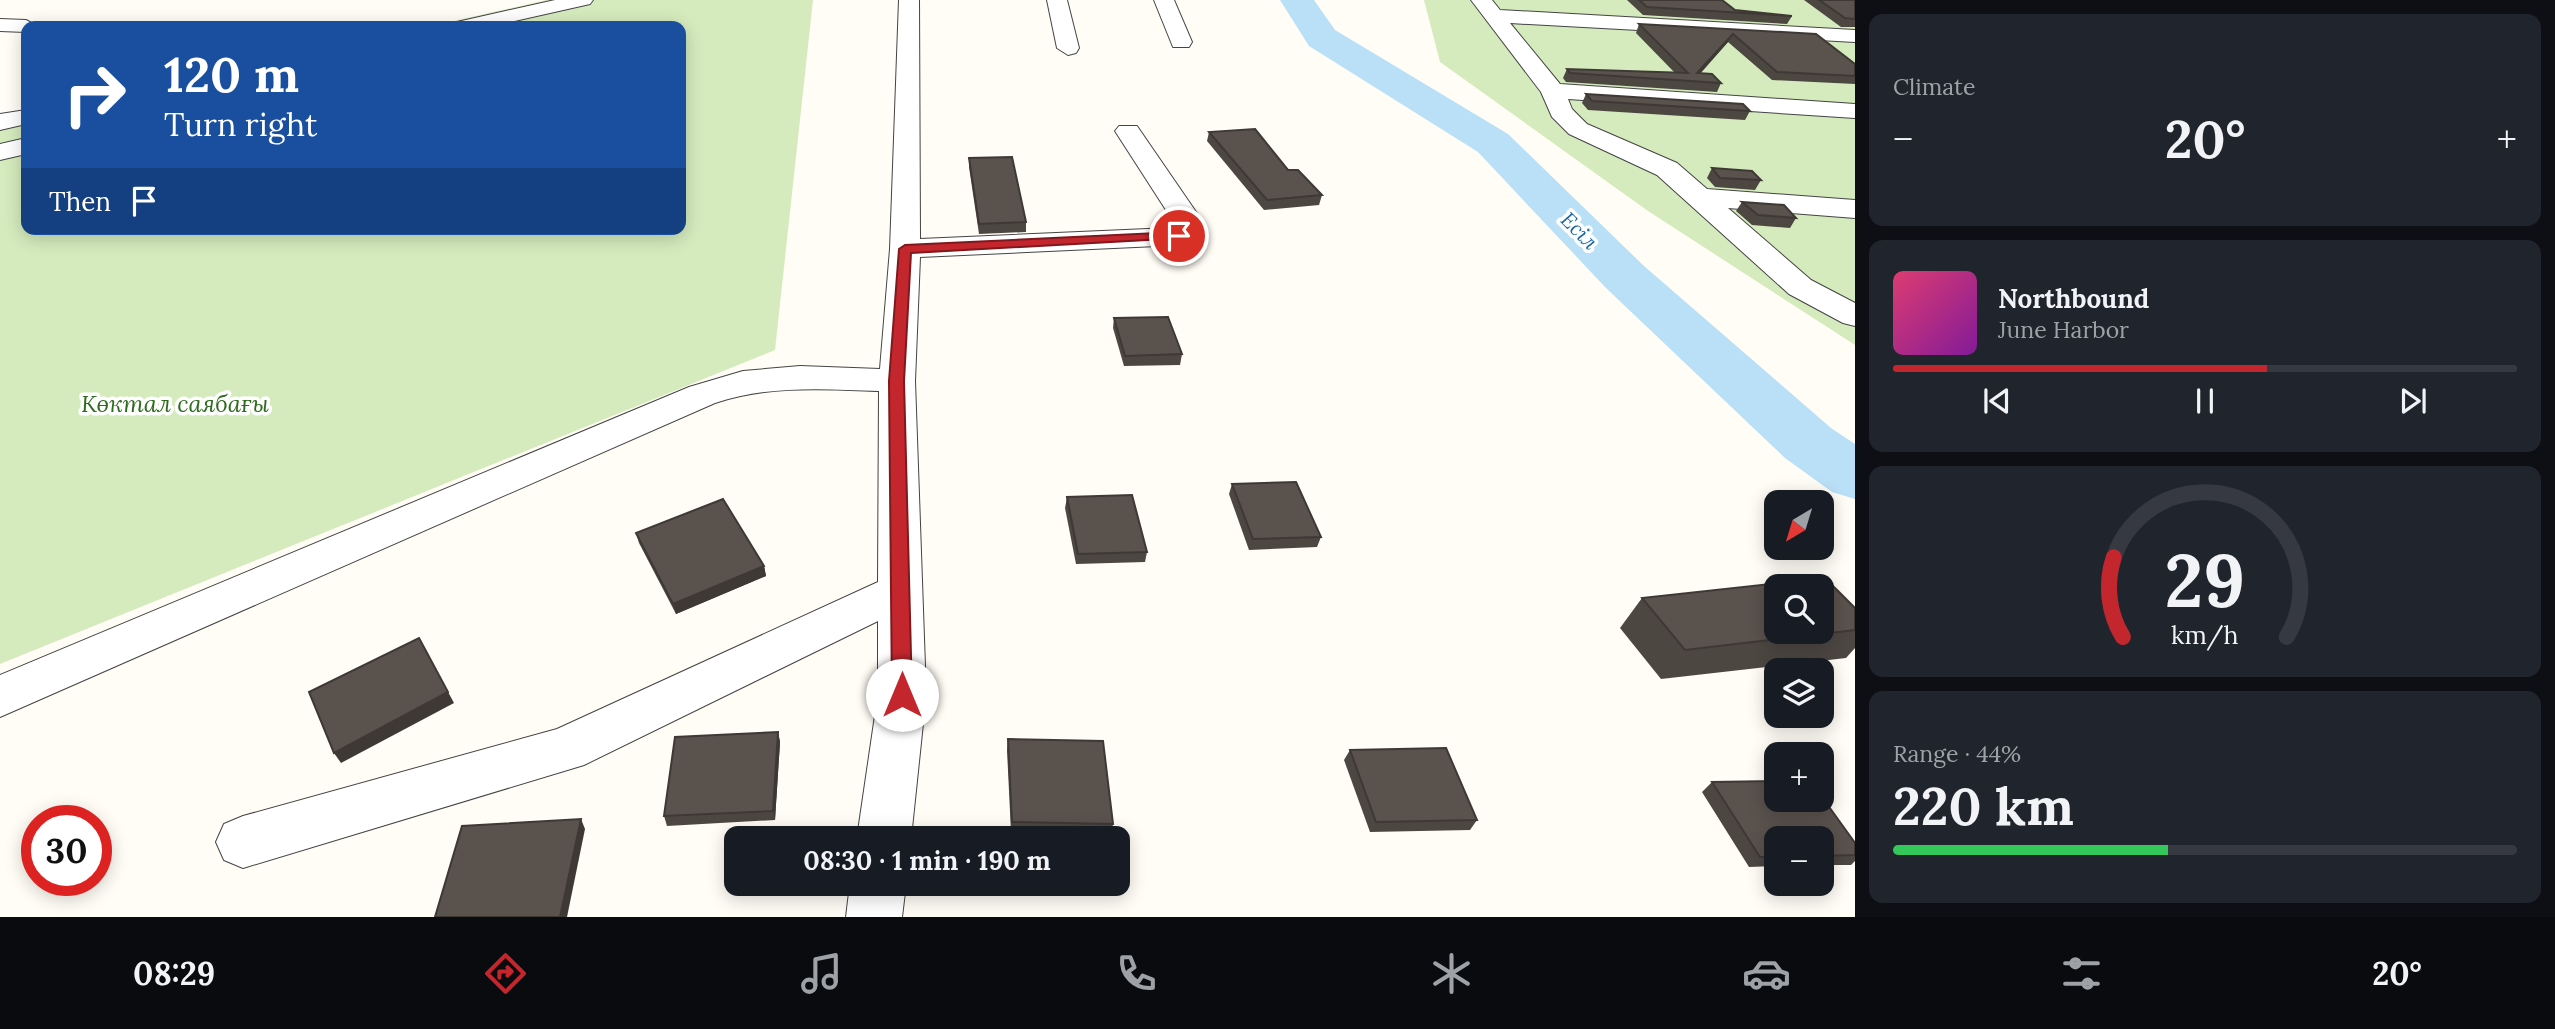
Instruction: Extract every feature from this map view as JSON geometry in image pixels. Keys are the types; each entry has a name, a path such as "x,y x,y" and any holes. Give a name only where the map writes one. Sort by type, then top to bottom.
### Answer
{"street":[{"path":"487,21 583,0"},
{"path":"886,826 902,695 897,381 905,249 909,0"},
{"path":"1056,0 1068,48"},
{"path":"1164,0 1181,42"},
{"path":"1488,8 1855,36"},
{"path":"1488,8 1553,91 1561,112 1578,130 1667,169 1800,287 1855,316"},
{"path":"0,24 21,26"},
{"path":"1553,91 1855,111"},
{"path":"0,122 21,118"},
{"path":"905,249 1179,236 1190,225 1128,131"},
{"path":"0,152 21,147"},
{"path":"1696,197 1855,209"},
{"path":"0,697 702,395 743,382 800,377 897,381"},
{"path":"243,842 566,749 902,590"},
{"path":"874,917 877,896"}],"green space":[{"name":"Көктал саябағы","path":"547,0 813,0 775,350 0,664 0,125 21,120 21,235 686,235 686,21 454,21"},
{"path":"1424,0 1855,0 1855,345 1648,211 1440,62"}],"building":[{"path":"1639,0 1722,0 1735,10 1792,16 1647,7"},
{"path":"1819,0 1855,0 1855,19 1845,18"},
{"path":"1639,24 1816,34 1855,64 1855,76 1777,72 1733,34 1697,73 1712,74 1721,83 1570,73 1567,69 1688,73"},
{"path":"1586,94 1743,104 1750,111 1592,101"},
{"path":"1255,129 1288,170 1298,170 1322,195 1267,200 1209,132"},
{"path":"1012,157 1026,222 979,224 969,158"},
{"path":"1712,168 1752,171 1761,180 1720,178"},
{"path":"1742,202 1784,205 1796,218 1758,215"},
{"path":"1168,317 1182,354 1125,356 1114,318"},
{"path":"1296,482 1321,537 1253,539 1232,484"},
{"path":"1132,495 1147,552 1078,554 1067,497"},
{"path":"723,499 764,566 673,604 636,533"},
{"path":"1764,585 1764,641 1685,650 1642,598"},
{"path":"1834,587 1855,608 1855,630 1834,632"},
{"path":"419,638 448,692 334,753 309,692"},
{"path":"778,732 773,811 664,816 675,737"},
{"path":"1008,739 1103,741 1113,824 1012,822"},
{"path":"1446,748 1477,820 1376,822 1350,750"},
{"path":"1764,781 1764,812 1833,812 1855,843 1855,855 1834,856 1834,826 1764,826 1764,857 1760,857 1712,782"},
{"path":"581,819 560,917 435,917 462,826"}],"waterway":[{"name":"Есіл","path":"1297,0 1322,38 1493,143 1625,277 1808,443 1855,476"}],"route":[{"path":"902,695 897,381 905,249 1179,236"}]}
